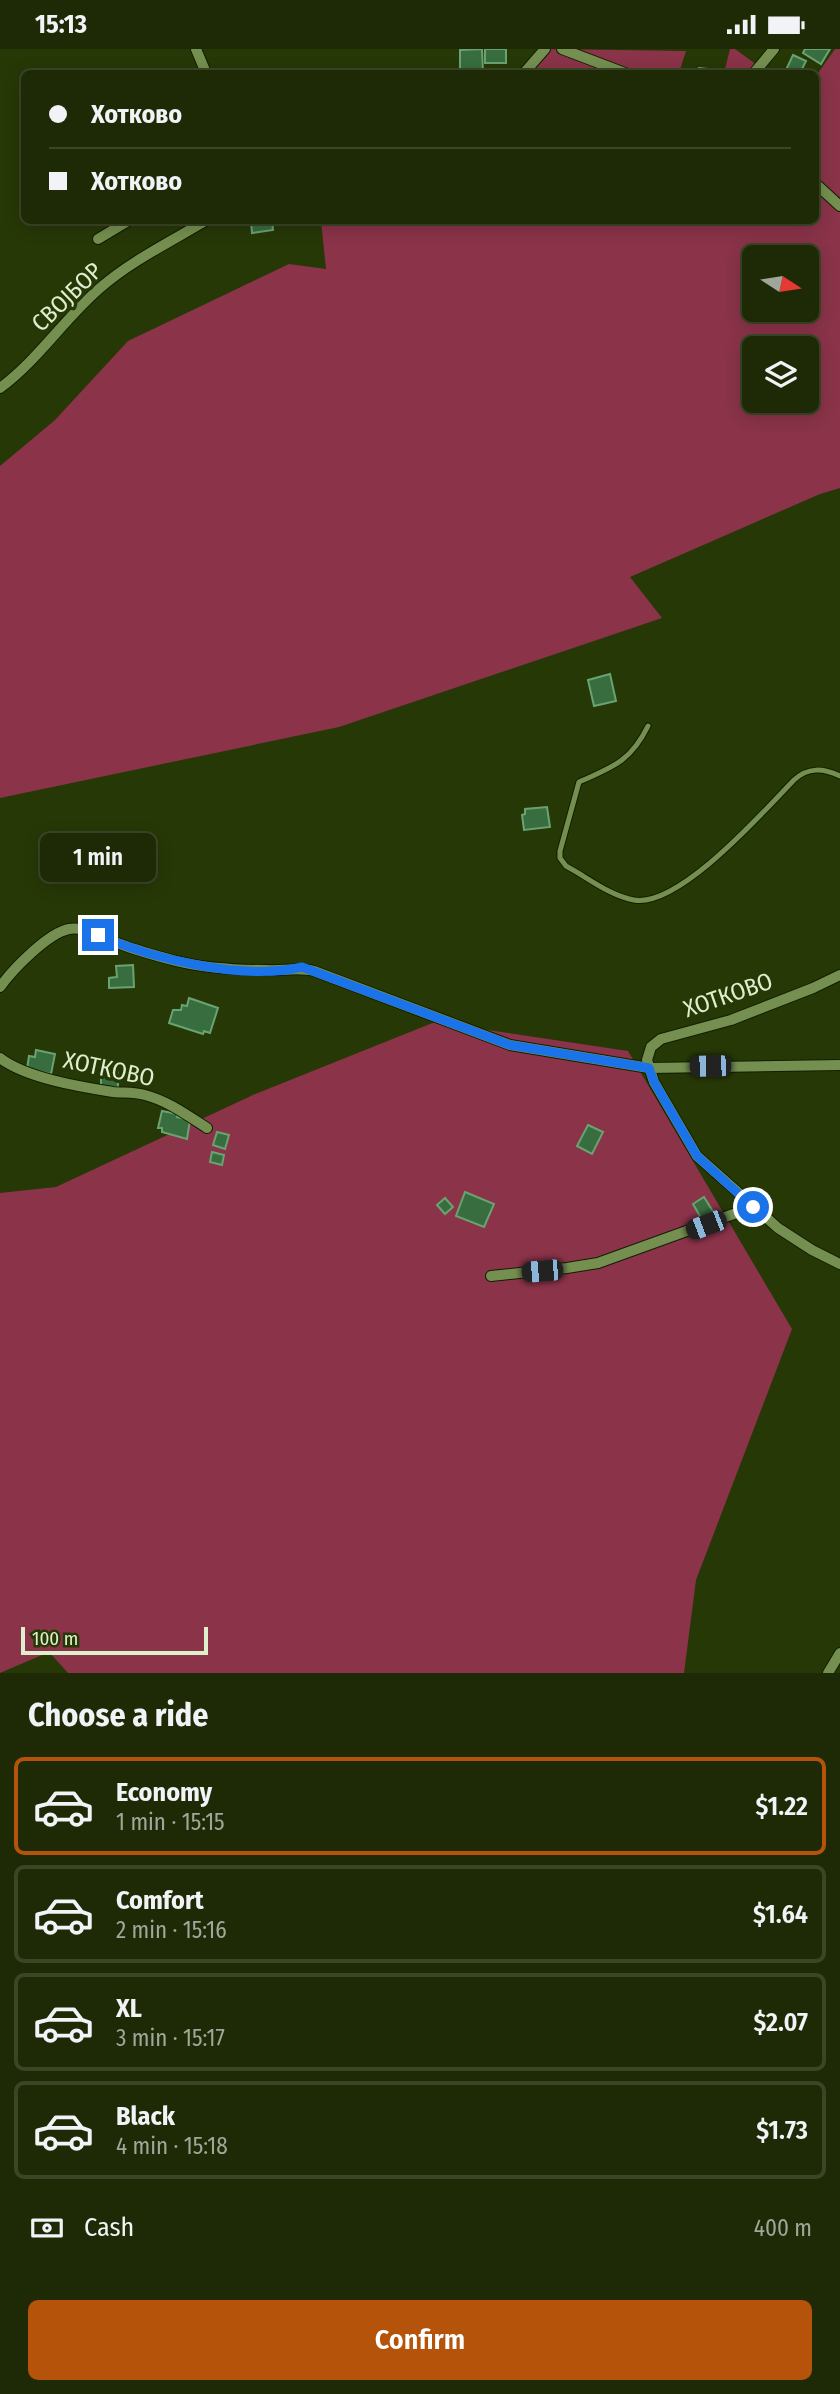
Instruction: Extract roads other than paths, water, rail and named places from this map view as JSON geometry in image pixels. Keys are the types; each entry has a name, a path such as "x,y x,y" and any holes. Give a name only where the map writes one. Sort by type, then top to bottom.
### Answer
{"street":[{"path":"196,49 205,70"},
{"path":"527,70 545,49"},
{"path":"562,49 617,70"},
{"path":"756,70 774,49"},
{"path":"819,187 840,206"},
{"path":"98,239 123,224"},
{"name":"СВОЈБОР","path":"0,388 23,371 100,288 139,260 200,224"},
{"path":"0,986 12,971 55,934 79,928 118,944 180,962 255,970 288,971 302,967 510,1045 649,1068 840,1065"},
{"name":"ХОТКОВО","path":"649,1068 647,1060 651,1047 661,1039 731,1020 840,975"},
{"name":"ХОТКОВО","path":"0,1058 10,1066 30,1074 112,1092 144,1094 175,1107 207,1128"},
{"path":"649,1068 654,1082 697,1156 778,1228 812,1250 840,1263"},
{"path":"491,1276 598,1263 753,1207"},
{"path":"828,1673 840,1653"}],"lane":[{"path":"648,726 628,757 579,782 560,851 561,862 566,866 627,898 644,901 670,892 735,842 794,780 804,773 818,769 840,776"}]}
